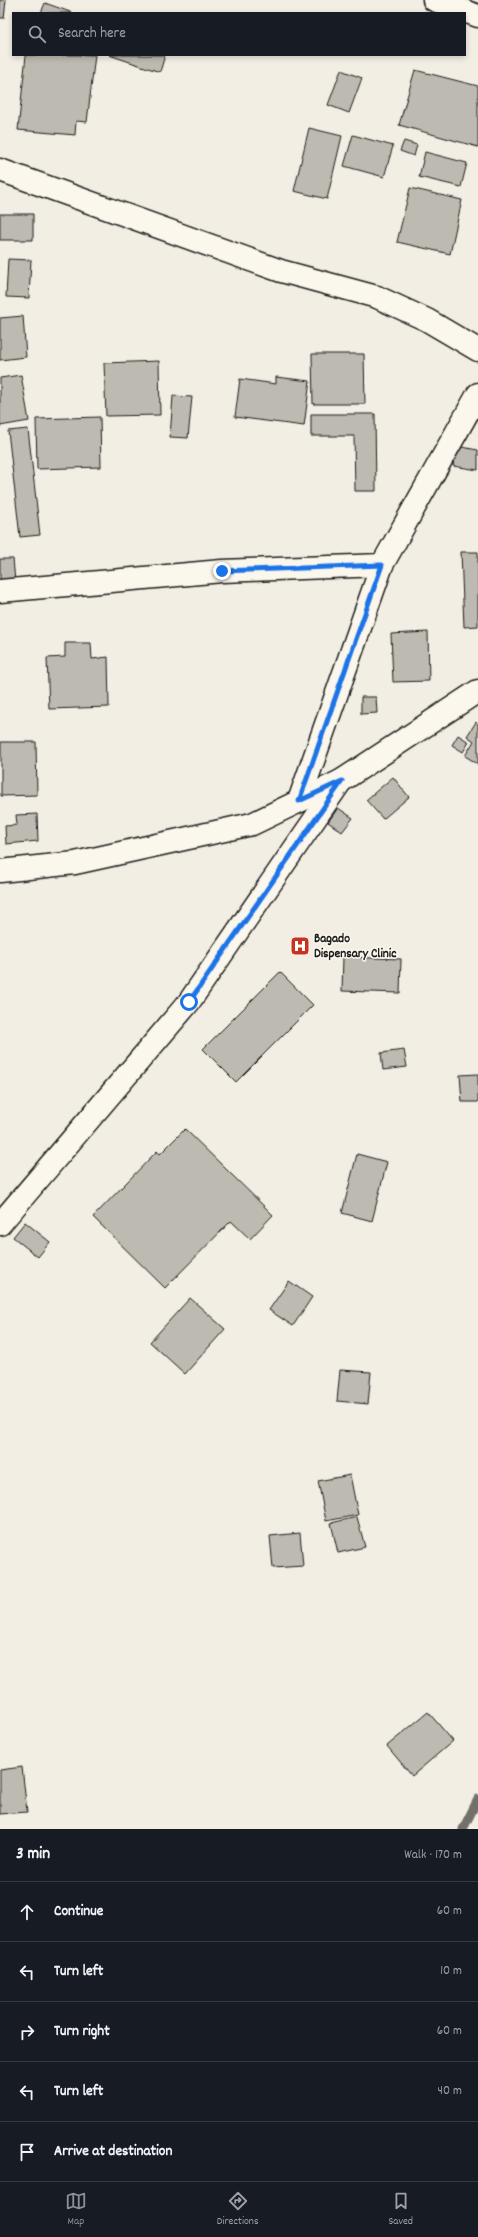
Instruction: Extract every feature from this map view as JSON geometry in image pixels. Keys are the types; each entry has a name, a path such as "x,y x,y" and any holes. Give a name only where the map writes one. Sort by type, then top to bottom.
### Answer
{"street":[{"path":"434,0 478,16"},
{"path":"0,170 281,271 377,298 427,320 478,350"},
{"path":"299,801 382,565 478,394"},
{"path":"0,591 222,571 382,565"},
{"path":"0,871 75,863 252,824 342,781 478,691"},
{"path":"0,1224 189,1002 342,781"}],"building":[{"path":"0,0 6,0 4,18 0,18"},
{"path":"45,3 70,12 41,12"},
{"path":"26,56 95,56 87,122 76,121 75,135 18,130"},
{"path":"112,56 165,56 160,72"},
{"path":"341,70 362,78 349,113 328,105"},
{"path":"415,70 478,86 478,147 399,125"},
{"path":"309,128 342,136 327,199 294,191"},
{"path":"353,135 393,146 384,177 344,166"},
{"path":"404,141 417,145 414,156 400,151"},
{"path":"425,152 467,163 461,187 419,177"},
{"path":"410,188 462,200 450,254 397,242"},
{"path":"0,214 33,214 33,240 0,240"},
{"path":"8,259 31,260 29,298 6,297"},
{"path":"23,316 26,357 0,360 0,318"},
{"path":"312,354 364,354 365,404 313,404"},
{"path":"159,361 160,415 106,416 104,363"},
{"path":"21,375 29,421 0,426 0,378"},
{"path":"276,377 310,381 304,426 235,417 240,379 276,384"},
{"path":"173,396 192,397 188,438 170,437"},
{"path":"311,414 375,414 376,491 355,491 354,436 311,436"},
{"path":"100,417 101,467 37,469 36,419"},
{"path":"28,429 40,535 20,537 8,431"},
{"path":"456,446 478,450 478,470 453,466"},
{"path":"461,552 478,552 478,626 464,627"},
{"path":"0,559 13,559 15,581 0,582"},
{"path":"428,632 429,681 393,682 391,634"},
{"path":"65,643 91,643 92,659 108,657 109,707 49,709 47,658 65,657"},
{"path":"361,697 376,697 377,713 361,714"},
{"path":"476,722 478,724 478,764 465,756 474,741 467,736"},
{"path":"458,735 469,742 463,752 452,745"},
{"path":"1,742 36,742 37,795 1,796"},
{"path":"393,777 409,797 383,819 366,800"},
{"path":"338,808 353,818 342,832 328,822"},
{"path":"37,814 38,841 6,844 5,826 17,825 16,815"},
{"path":"343,957 401,959 400,993 342,991"},
{"path":"280,972 313,1005 236,1082 203,1049"},
{"path":"404,1050 407,1067 383,1070 381,1053"},
{"path":"478,1074 478,1102 462,1102 460,1075"},
{"path":"185,1129 273,1215 250,1239 231,1221 165,1288 93,1217 157,1151 160,1154"},
{"path":"357,1154 387,1162 372,1221 342,1213"},
{"path":"25,1222 50,1242 38,1257 13,1237"},
{"path":"289,1281 312,1297 293,1326 269,1310"},
{"path":"190,1298 225,1329 185,1374 150,1342"},
{"path":"340,1370 371,1372 368,1404 337,1401"},
{"path":"350,1475 358,1515 326,1521 318,1481"},
{"path":"357,1517 365,1547 338,1553 331,1523"},
{"path":"300,1533 303,1566 273,1568 270,1536"},
{"path":"428,1712 453,1741 412,1776 387,1746"},
{"path":"22,1767 27,1812 0,1814 0,1770"}],"waterway":[{"path":"463,1829 478,1799"}],"place":[{"name":"Bagado Dispensary Clinic","path":"300,946"}],"route":[{"path":"189,1002 342,781 299,801 382,565 222,571"}]}
